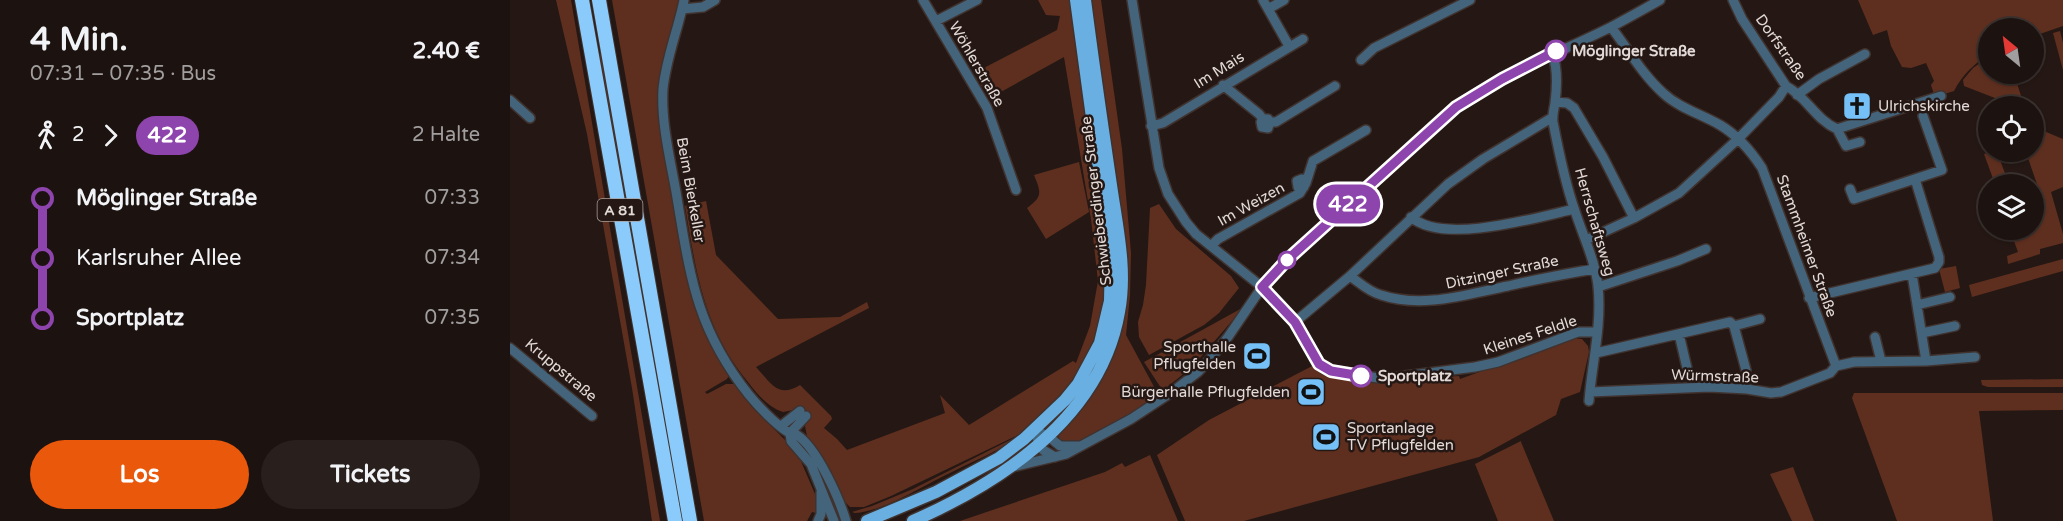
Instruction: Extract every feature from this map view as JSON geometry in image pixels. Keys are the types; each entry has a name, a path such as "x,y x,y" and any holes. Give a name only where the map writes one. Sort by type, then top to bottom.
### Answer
{"highway":[{"name":"A 81","path":"582,0 675,521"},
{"name":"A 81","path":"599,0 690,521"}],"main road":[{"name":"Schwieberdinger Straße","path":"867,521 916,501 990,463 1024,439 1065,399 1085,372 1104,332 1110,301 1111,257 1076,0"},
{"name":"Schwieberdinger Straße","path":"913,521 946,505 1008,467 1043,440 1072,412 1094,380 1110,346 1121,303 1121,258 1085,0"}],"street":[{"name":"Wöhlerstraße","path":"923,0 987,108 1016,190"},
{"name":"Wöhlerstraße","path":"936,21 977,0"},
{"name":"Kleines Feldle","path":"1132,0 1151,126 1159,168 1168,194 1186,222 1211,246 1262,287 1295,322 1315,360 1324,369 1378,378 1474,367 1498,362 1578,332 1598,332"},
{"path":"1263,0 1289,46"},
{"path":"1268,9 1284,0"},
{"path":"1361,60 1374,48 1470,0"},
{"path":"1008,467 1066,454 1163,399 1198,372 1228,337 1262,287 1287,260 1456,107 1493,84 1552,53 1611,27 1660,0"},
{"name":"Dorfstraße","path":"1733,0 1747,27 1786,86 1824,122 1837,129 1846,146 1860,142"},
{"path":"683,4 697,8 710,1"},
{"name":"Beim Bierkeller","path":"683,4 665,78 663,111 696,299 713,342 735,377 751,397 790,434"},
{"name":"Stammheimer Straße","path":"1611,27 1635,61 1663,93 1676,103 1722,126 1751,151 1762,168 1836,368"},
{"name":"Im Mais","path":"1151,126 1162,123 1303,39"},
{"name":"Herrschaftsweg","path":"1552,53 1556,67 1553,117 1574,209 1586,240 1598,287 1598,332 1589,396"},
{"path":"1797,95 1819,79 1865,54"},
{"path":"1223,85 1267,121 1276,122 1335,86"},
{"path":"1586,240 1634,218 1679,193 1738,139 1779,97 1786,86"},
{"path":"1837,129 1941,96"},
{"path":"510,100 530,118"},
{"path":"1555,102 1567,103 1574,108 1604,157 1634,218"},
{"path":"1850,189 1854,199 1942,170 1923,116"},
{"path":"1295,322 1350,276 1448,184 1483,159 1553,117"},
{"name":"Im Weizen","path":"1211,246 1300,193 1313,161 1366,130"},
{"path":"1809,298 1935,268 1939,262 1915,179"},
{"path":"1411,217 1427,227 1466,230 1574,209"},
{"path":"1598,287 1706,249"},
{"name":"Ditzinger Straße","path":"1350,276 1370,291 1381,295 1411,300 1438,300 1594,269"},
{"path":"1912,274 1926,361"},
{"path":"1917,305 1950,297"},
{"path":"1734,326 1760,319"},
{"path":"1596,353 1730,322 1734,326 1746,369"},
{"path":"1922,333 1955,326"},
{"path":"1679,334 1688,368"},
{"path":"1875,337 1881,361"},
{"name":"Kruppstraße","path":"510,348 592,416"},
{"name":"Würmstraße","path":"1589,396 1709,387 1771,393 1793,389 1854,362 1926,361 1975,357"},
{"path":"781,426 803,414 790,434 791,441 804,453 815,473 834,521"},
{"path":"1033,430 1043,440 1060,446 1080,446"},
{"path":"790,434 798,436 818,460 831,484 846,521"},
{"path":"1043,440 1047,454 1055,457"},
{"path":"818,521 821,487"}],"shaded area":[{"path":"556,0 571,0 660,521 652,521 632,388 587,134"},
{"path":"612,0 679,0 664,58 658,93 658,114 688,281 704,329 729,375 727,379 705,392 707,394 726,384 734,384 752,407 797,452 815,494 816,513 812,512 807,521 704,521"},
{"path":"1038,0 1071,0 1105,246 1105,302 1094,344 1083,366 1065,392 1020,434 891,496 864,507 850,507 844,501 821,456 807,436 805,426 809,418 793,410 783,412 763,400 733,362 721,341 698,277 685,206 706,201 716,255 778,319 840,317 867,302 869,308 756,367 780,390 792,389 800,385 831,416 832,419 824,428 847,450 945,413 940,395 969,425 1073,361 1076,363 1090,326 1098,281 1091,219 1064,57 990,98 976,78 983,74 980,70 1057,30 1060,16 1046,15"},
{"path":"1090,0 1101,0 1122,149 1131,253 1126,335 1159,396 1100,432 1077,443 1069,444 1060,441 1058,435 1117,341 1126,299 1109,134"},
{"path":"1858,0 2063,0 2063,26 2044,33 2044,18 1978,18 1978,62 1969,70 1954,91 1935,97 1931,85 1934,81 1926,63 1911,68 1902,67 1891,46 1887,30 1873,35"},
{"path":"2060,31 2063,43 2063,70 2053,33"},
{"path":"599,54 602,54 661,390 658,391"},
{"path":"1978,65 1978,84 2017,84 2021,96 1990,96 1964,86 1963,80"},
{"path":"2044,131 2063,139 2063,187 2051,192 2063,234 2063,243 2040,249 2040,254 2008,264 2007,256 2018,252 2014,240 2044,240 2044,174 2034,174 2029,162 2044,162"},
{"path":"1079,162 1089,212 1046,239 1027,208 1036,201 1039,194 1034,175"},
{"path":"1987,162 2001,162 2005,174 1991,174"},
{"path":"1159,204 1176,229 1231,276 1239,288 1219,313 1204,325 1149,355 1139,337 1138,322 1146,285 1150,208"},
{"path":"2063,259 2063,271 1972,297 1969,285"},
{"path":"1956,266 1960,288 1945,292 1939,269"},
{"path":"1244,307 1193,366 1165,389 1161,388 1144,362"},
{"name":"Sportanlage TV Pflugfelden","path":"1573,338 1582,339 1588,346 1589,352 1580,392 1561,399 1556,415 1479,457 1244,521 1185,521 1157,455 1209,420 1314,365 1337,377 1363,382 1459,376 1460,379"},
{"path":"2063,379 2063,387 1988,387 1982,385 1981,380"},
{"path":"1854,393 2063,393 2063,410 1979,411 1993,521 1897,521 1852,398"},
{"path":"663,403 684,521 681,521 660,404"},
{"path":"1016,438 994,452 892,502 867,511 852,512 913,489"},
{"path":"1521,441 1554,521 1498,521 1475,464"},
{"path":"1150,455 1178,521 960,521 1105,472 1122,463 1125,467"},
{"path":"1793,467 1814,521 1792,521 1770,474"}],"bus line":[{"name":"422","path":"1361,376 1324,369 1315,360 1295,322 1262,287 1287,260 1456,107 1502,79 1556,51"}],"place":[{"name":"Möglinger Straße","path":"1556,51"},
{"name":"Ulrichskirche","path":"1857,106"},
{"name":"Sporthalle Pflugfelden","path":"1257,356"},
{"name":"Sportplatz","path":"1361,376"},
{"name":"Bürgerhalle Pflugfelden","path":"1311,392"},
{"name":"Sportanlage TV Pflugfelden","path":"1326,437"}]}
